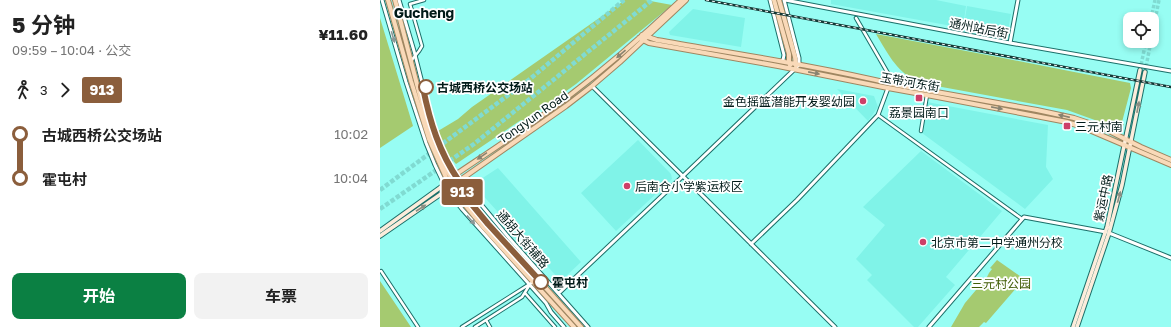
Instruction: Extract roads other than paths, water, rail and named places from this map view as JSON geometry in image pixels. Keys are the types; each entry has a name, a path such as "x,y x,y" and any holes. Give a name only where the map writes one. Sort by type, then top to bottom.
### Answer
{"main road":[{"path":"388,0 410,81 429,140 446,183 453,185 581,327"},
{"path":"395,0 432,137 441,159 453,176 453,185 457,195 484,228 574,327"},
{"name":"Tongyun Road","path":"380,236 390,226 453,176 564,100 619,56 681,0"},
{"name":"Tongyun Road","path":"380,231 447,190 566,106 620,62 686,0"},
{"path":"774,0 789,54 789,63 794,70 797,65 779,0"},
{"name":"玉带河东街","path":"641,36 649,43 1067,122 1171,165"},
{"name":"玉带河东街","path":"645,39 789,63 1074,118 1101,127 1171,160"},
{"name":"紫运中路","path":"1073,327 1108,233 1140,70"},
{"name":"紫运中路","path":"1077,327 1122,185 1145,72"}],"street":[{"path":"382,0 426,143 435,165 446,183 447,190 462,210 546,303 551,312 564,327"},
{"name":"通胡大街辅路","path":"399,0 435,134 453,176 469,190 588,327"},
{"path":"411,60 415,57 422,46 410,4 424,0"},
{"path":"770,0 784,55 784,60 780,62"},
{"path":"786,0 799,58 797,65"},
{"name":"通州站后街","path":"786,0 1010,43 1171,71"},
{"path":"1010,43 1018,0"},
{"path":"752,244 797,200 878,114 888,88 889,75 856,18"},
{"path":"559,293 794,70"},
{"path":"592,86 835,327"},
{"path":"921,131 927,95"},
{"path":"878,114 1022,219"},
{"path":"929,327 1024,217 1108,233 1171,258"},
{"path":"381,271 418,327"},
{"path":"462,327 534,282"},
{"path":"475,327 522,297 529,285"},
{"path":"525,293 555,327"},
{"path":"486,320 490,327"}],"tunnel":[{"path":"380,190 530,79 624,0"},
{"path":"380,209 474,144 652,0"},
{"path":"1152,12 1155,0"},
{"path":"1157,12 1159,0"},
{"path":"1140,70 1145,48"},
{"path":"1145,72 1150,48"}],"railway":[{"path":"706,0 1171,87"}],"place":[{"name":"古城西桥公交场站","path":"426,87"},
{"name":"荔景园南口","path":"919,98"},
{"name":"金色摇篮潜能开发婴幼园","path":"863,101"},
{"name":"三元村南","path":"1067,126"},
{"name":"后南仓小学紫运校区","path":"627,186"},
{"name":"北京市第二中学通州分校","path":"923,242"},
{"name":"霍屯村","path":"541,282"}],"district":[{"name":"Gucheng","path":"424,12"}],"park label":[{"name":"三元村公园","path":"1001,283"}]}
